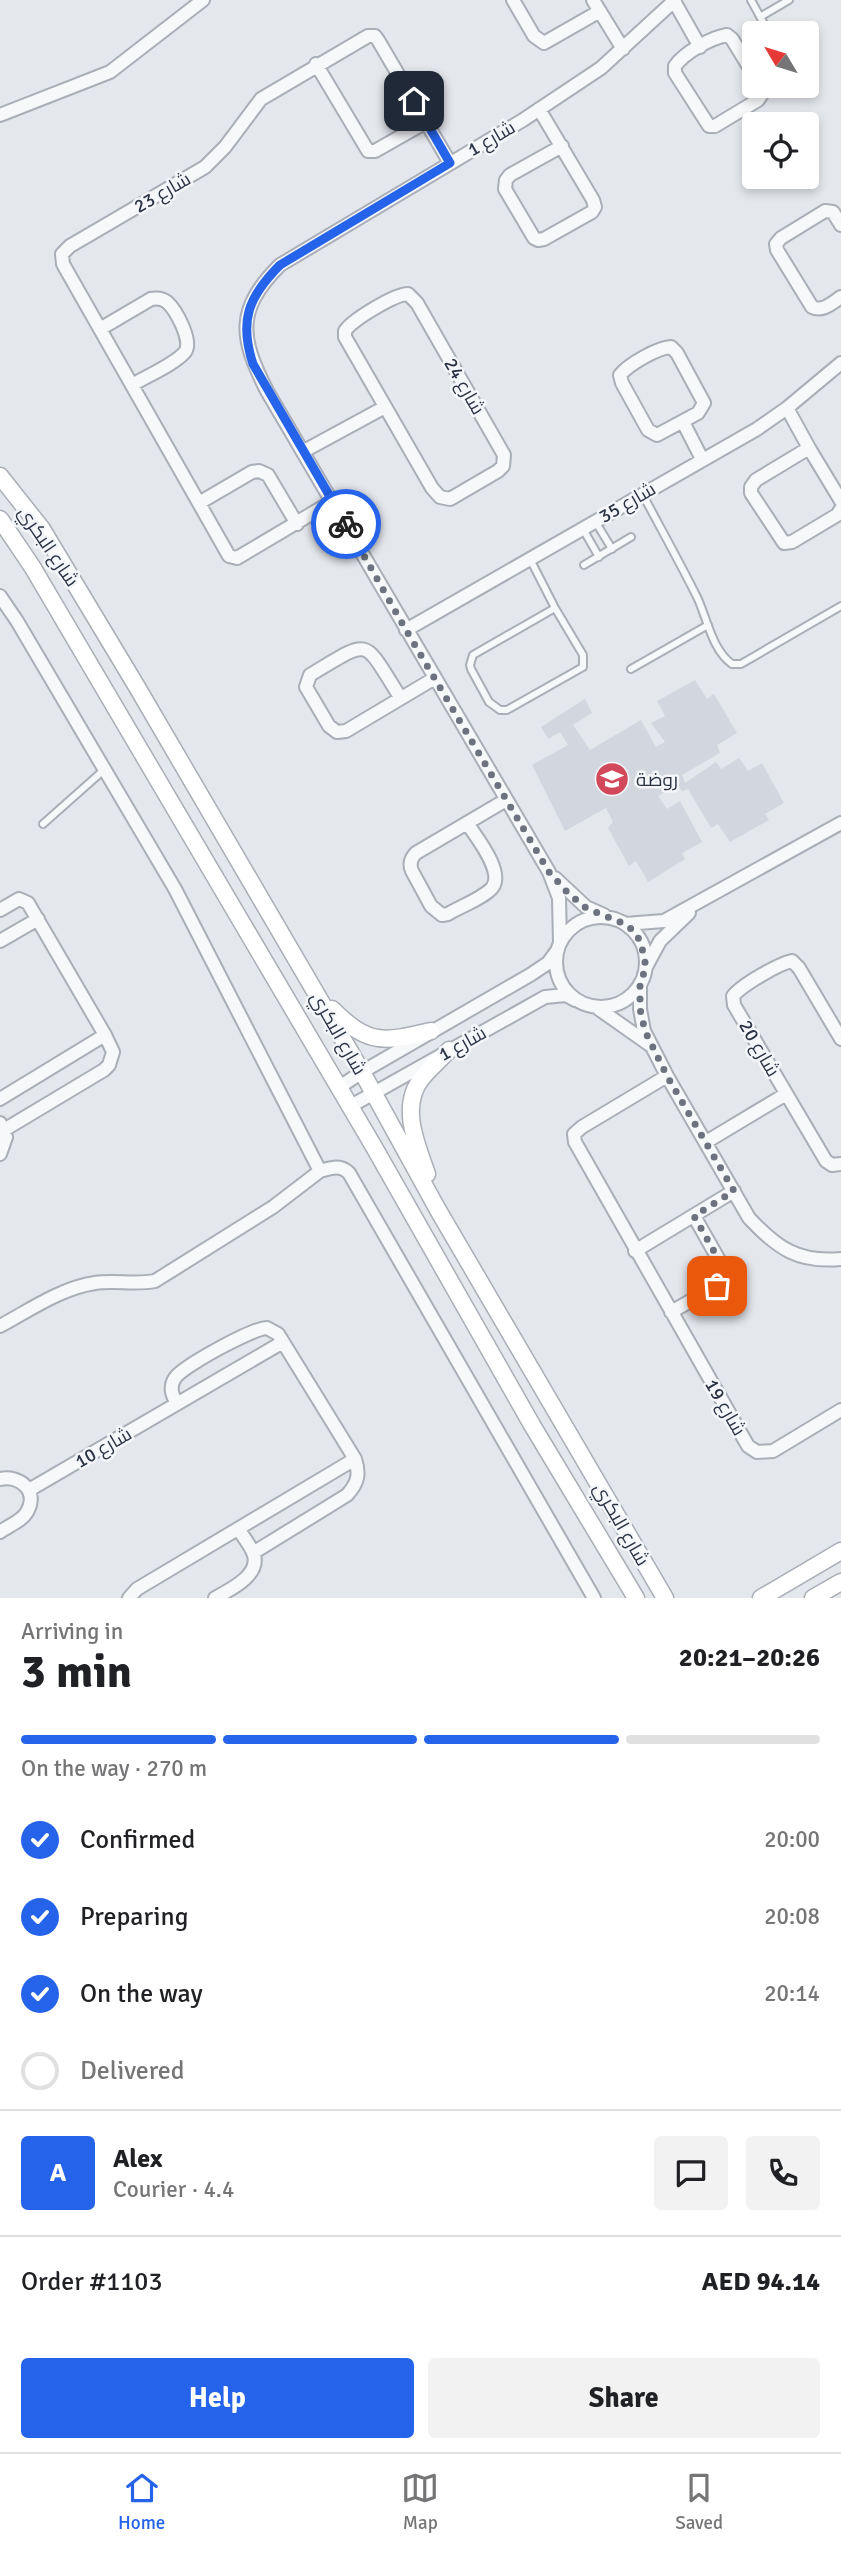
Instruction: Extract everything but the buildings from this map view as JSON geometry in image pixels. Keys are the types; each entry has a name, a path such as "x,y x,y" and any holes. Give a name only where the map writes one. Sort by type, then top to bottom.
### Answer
{"main road":[{"name":"شارع البكري","path":"0,476 42,529 316,993 438,1210 665,1598"},
{"name":"شارع البكري","path":"0,519 40,579 532,1425 636,1598"},
{"path":"316,993 346,1024 364,1035 388,1041 431,1031"},
{"path":"438,1210 411,1128 411,1104 419,1081 449,1050"},
{"path":"764,1597 841,1551"},
{"path":"645,1564 680,1598"},
{"path":"813,1598 841,1582"}],"street":[{"path":"0,115 110,72 203,0"},
{"path":"513,0 534,36 544,43 597,6 623,49"},
{"path":"674,1 700,47"},
{"name":"شارع 1","path":"338,1088 548,963 558,947 559,898 549,872 253,364 246,343 246,321 253,300 265,280 280,265 539,109 601,68 674,1"},
{"path":"742,55 732,39 727,35 719,36 680,59 674,70 706,125 715,126 759,98"},
{"name":"شارع 23","path":"334,501 237,558 226,552 63,264 62,254 205,167 225,147 261,99 361,39 375,36 450,163"},
{"path":"316,65 368,151 375,152 426,122"},
{"path":"539,109 562,146 595,207 592,212 538,240 534,238 505,189 506,180 510,175 562,146"},
{"path":"841,225 833,212 825,211 781,238 776,244 811,307 824,308 841,298"},
{"name":"شارع 24","path":"408,294 416,303 501,447 504,455 503,466 450,499 440,497 432,488 385,407 348,343 345,331 351,323 398,295 408,294"},
{"path":"100,329 151,299 160,298 169,303 188,338 188,347 180,357 132,385"},
{"path":"664,348 674,349 704,403 698,413 683,422 662,434 651,432 622,383 622,372 664,348"},
{"name":"شارع 35","path":"406,630 757,429 841,363"},
{"path":"304,451 385,407"},
{"path":"787,408 841,501"},
{"path":"683,422 702,459"},
{"path":"809,448 756,480 751,487 751,493 785,543 792,542 837,515 841,509"},
{"path":"199,503 252,472 259,471 268,475 297,524"},
{"path":"0,597 17,621 175,889 320,1171"},
{"path":"400,697 372,652 363,647 353,649 310,675 307,680 306,687 329,726 337,732 346,731 435,678"},
{"path":"467,823 495,869 495,881 490,890 442,915 431,906 412,871 411,861 416,853 506,800"},
{"path":"625,924 664,921 841,823"},
{"name":"شارع 1","path":"549,872 586,908 611,918"},
{"path":"0,910 23,899 38,919 113,1052 109,1065 104,1070 2,1127 5,1145 0,1154"},
{"path":"596,1007 621,1002 632,994 640,984 660,941 703,901"},
{"path":"646,967 641,943 635,932 611,918 596,917 581,921 568,930 558,947 556,966 559,981 567,993 579,1002 596,1007 654,1047"},
{"path":"0,941 38,919"},
{"name":"شارع 20","path":"841,1039 799,968 792,961 782,964 733,996 734,1005 826,1161 832,1166 841,1164"},
{"path":"640,984 640,1009 645,1031 667,1076 749,1218 766,1236 786,1251 807,1258 841,1259"},
{"name":"شارع 1","path":"349,1107 545,997 566,995 579,1002"},
{"path":"0,1098 105,1035"},
{"name":"شارع 19","path":"667,1076 582,1127 573,1138 748,1446 757,1452 773,1451 841,1410"},
{"name":"شارع 20","path":"706,1142 786,1094"},
{"path":"0,1326 74,1287 98,1282 141,1284 155,1281 273,1207 320,1171 333,1167 344,1168 594,1598"},
{"path":"635,1251 734,1191"},
{"path":"671,1312 717,1286 725,1274 694,1216"},
{"path":"177,1404 172,1384 181,1371 260,1328 273,1330 355,1459 359,1475 347,1495 253,1553"},
{"name":"شارع 10","path":"29,1490 283,1342"},
{"path":"129,1598 137,1589 355,1459"},
{"path":"0,1479 14,1478 21,1481 29,1490 30,1504 25,1516 0,1532"},
{"path":"215,1598 245,1578 253,1564 253,1553 239,1530"}],"lane":[{"path":"751,0 762,21"},
{"path":"760,17 789,0"},
{"path":"642,494 697,596 708,625 726,658 737,665 841,606"},
{"path":"595,521 612,549"},
{"path":"583,529 599,556"},
{"path":"584,565 631,537"},
{"path":"530,559 583,655 583,667 514,708 500,710 494,707 471,669 473,655 555,608"},
{"path":"631,669 708,625"},
{"path":"43,824 105,769"}],"shaded area":[{"name":"روضة","path":"695,680 707,699 714,694 737,733 717,745 720,753 682,775 685,783 716,762 721,769 739,758 748,771 762,763 784,803 765,814 769,820 730,842 718,824 711,828 688,789 682,791 677,784 658,796 667,809 680,801 702,842 682,853 685,859 648,882 636,861 629,866 608,828 613,822 606,808 565,831 532,765 568,745 560,732 548,739 541,727 585,699 592,713 573,725 590,750 641,720 656,747 665,742 651,723 665,716 657,701"}],"way so far":[{"path":"346,524 549,872 586,908 625,924 635,932 641,943 646,967 640,984 640,1009 645,1031 667,1076 734,1191 694,1216 724,1269 724,1279 717,1286"}],"place":[{"name":"روضة","path":"612,779"}],"route":[{"path":"346,524 253,364 246,343 246,321 253,300 265,280 280,265 450,163 414,101"}]}
